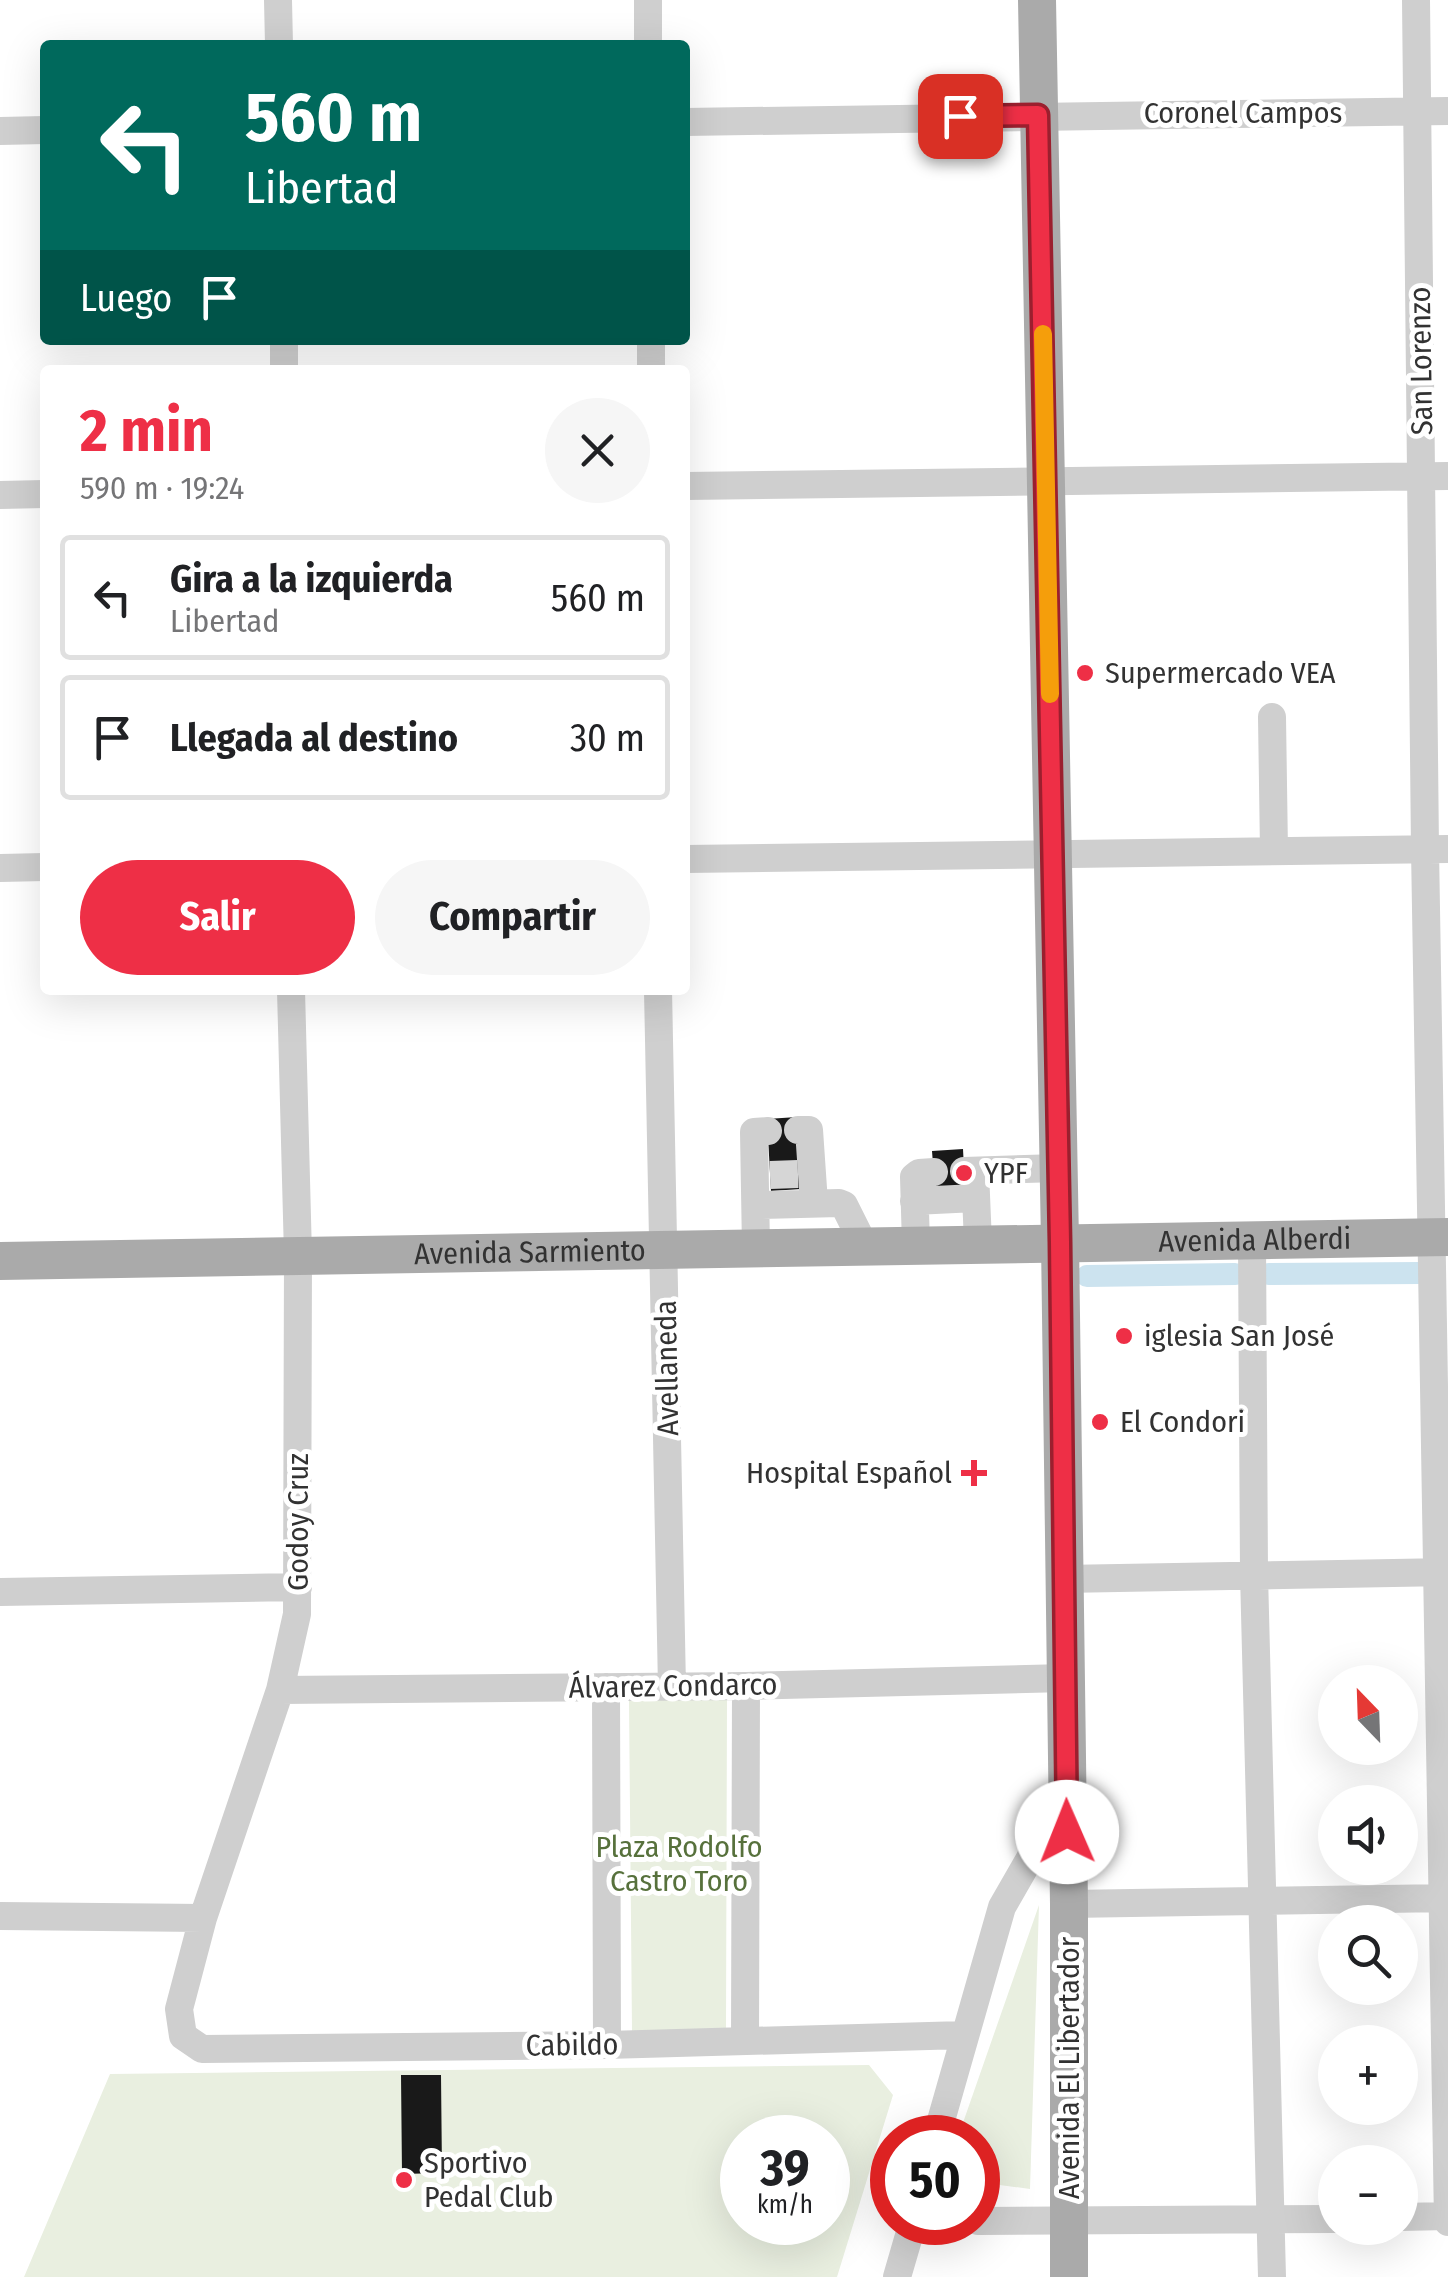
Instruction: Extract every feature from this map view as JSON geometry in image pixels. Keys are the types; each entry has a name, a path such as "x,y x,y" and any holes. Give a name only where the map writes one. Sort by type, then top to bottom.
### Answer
{"main road":[{"name":"Avenida El Libertador","path":"1037,0 1059,1168 1069,1904 1069,2277"},
{"name":"Avenida Alberdi","path":"1060,1242 1440,1237"},
{"name":"Avenida Sarmiento","path":"0,1261 1060,1242"}],"street":[{"path":"278,0 279,40"},
{"path":"648,0 648,40"},
{"name":"San Lorenzo","path":"1416,0 1417,112 1435,476 1448,2218"},
{"name":"Coronel Campos","path":"690,122 1448,112"},
{"path":"0,131 40,130"},
{"path":"690,486 1435,476"},
{"path":"0,495 40,494"},
{"path":"1272,717 1274,851"},
{"path":"690,858 1436,849"},
{"path":"0,868 40,867"},
{"name":"Godoy Cruz","path":"183,2036 179,2009 203,1918 280,1690 297,1614 298,1255 291,995"},
{"name":"Avellaneda","path":"658,995 672,1687"},
{"path":"798,1130 809,1130 806,1173 814,1203"},
{"path":"756,1248 763,1175 754,1132 768,1131"},
{"path":"914,1201 971,1180 1059,1168"},
{"path":"916,1244 916,1174 934,1172"},
{"path":"971,1180 978,1244"},
{"path":"758,1205 844,1205 864,1244"},
{"path":"1252,1241 1254,1574 1272,2277"},
{"path":"1063,1579 1443,1572"},
{"path":"0,1592 298,1587"},
{"name":"Álvarez Condarco","path":"280,1690 746,1686 1066,1678"},
{"path":"745,2041 746,1686"},
{"path":"606,1688 607,2044"},
{"path":"942,2115 1002,1907 1066,1797"},
{"path":"1069,1904 1446,1898"},
{"path":"0,1916 203,1918"},
{"name":"Cabildo","path":"183,2036 202,2049 964,2035"},
{"path":"1418,2217 1448,2218"},
{"path":"1000,2221 1318,2219"},
{"path":"897,2277 906,2245"}],"green space":[{"name":"Plaza Rodolfo Castro Toro","path":"727,1698 726,2029 632,2032 629,1700"},
{"path":"1039,1905 1030,2189 1000,2185 1000,2115 966,2115"},
{"name":"Sportivo Pedal Club","path":"869,2065 893,2095 887,2115 870,2115 870,2170 850,2235 850,2115 720,2115 720,2245 847,2245 837,2277 24,2277 110,2074"}],"building":[{"path":"797,1117 801,1189 771,1191 767,1119"},
{"path":"963,1149 965,1189 935,1190 932,1151"},
{"path":"401,2075 441,2075 442,2173 402,2174"}],"waterway":[{"path":"1269,1274 1421,1273"},
{"path":"1087,1276 1235,1274"}],"tunnel":[{"path":"770,1175 800,1174"}],"slow traffic":[{"path":"1043,334 1050,694"}],"place":[{"name":"Supermercado VEA","path":"1085,673"},
{"name":"YPF","path":"964,1173"},
{"name":"iglesia San José","path":"1124,1336"},
{"name":"El Condori","path":"1100,1422"},
{"name":"Hospital Español","path":"974,1473"},
{"name":"Sportivo Pedal Club","path":"404,2180"}],"route":[{"path":"960,116 1038,115 1067,1832"}]}
